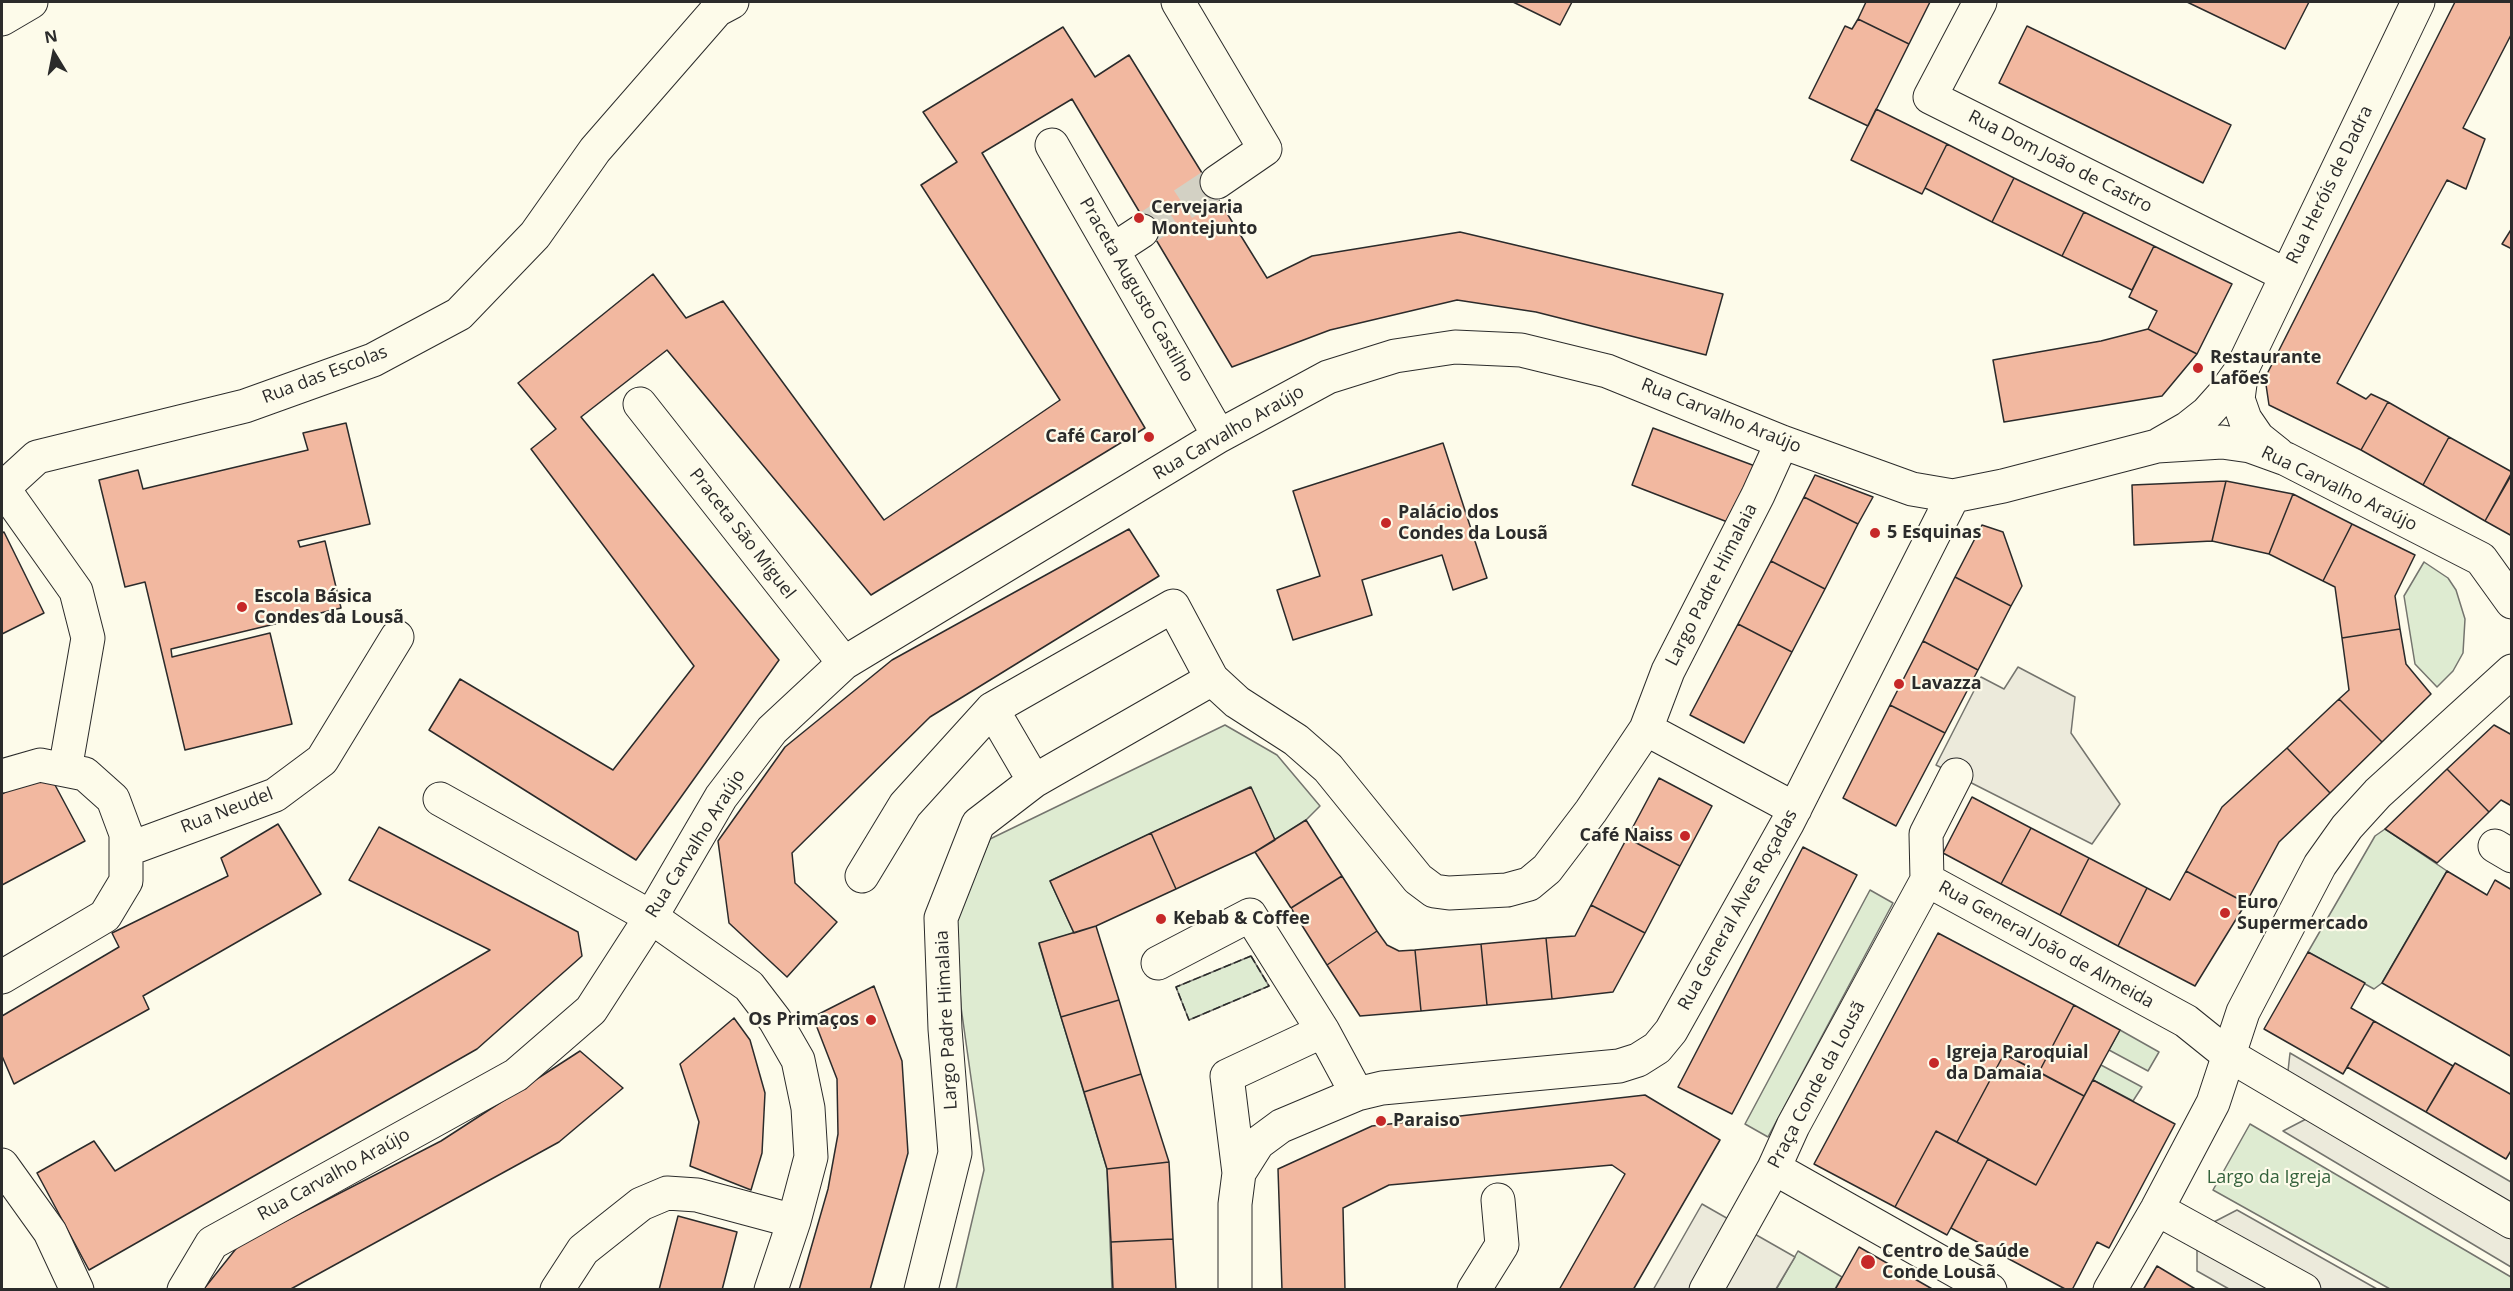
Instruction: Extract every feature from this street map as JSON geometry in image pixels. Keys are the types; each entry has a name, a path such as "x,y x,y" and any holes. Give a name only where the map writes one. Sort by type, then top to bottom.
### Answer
{"street":[{"path":"2,19 31,2"},
{"name":"Rua das Escolas","path":"2,488 37,457 245,406 373,360 459,314 535,235 595,150 717,10 732,2"},
{"path":"1178,2 1265,149 1216,182"},
{"name":"Rua Dom João de Castro","path":"1980,2 1930,97 2286,275"},
{"name":"Rua Heróis de Dadra","path":"2157,446 2188,428 2206,413 2224,394 2242,369 2408,5"},
{"name":"Praceta Augusto Castilho","path":"1052,145 1219,436"},
{"path":"1113,250 1142,231"},
{"name":"Rua Carvalho Araújo","path":"184,1290 212,1243 516,1075 591,1011 651,917 722,797 743,768 772,730 844,663 1219,436 1328,377 1395,356 1455,347 1521,350 1607,370 1782,442 1912,489 1953,496 2003,486 2157,446 2222,442 2250,446 2286,459 2481,559 2511,602"},
{"name":"Rua Heróis de Dadra","path":"2242,369 2238,399 2245,419 2258,438 2286,459"},
{"name":"Praceta São Miguel","path":"640,404 844,663"},
{"name":"Largo Padre Himalaia","path":"862,876 905,805 992,709 1173,606 1212,679 1237,702 1296,740 1328,768 1418,879 1434,891 1449,893 1507,890 1528,884 1547,869 1591,811 1646,729 1668,671 1758,495 1782,442"},
{"path":"2,488 76,591 88,638 65,770"},
{"name":"Rua General Alves Roçadas","path":"1239,1173 1258,1143 1281,1126 1358,1094 1382,1088 1618,1066 1638,1060 1657,1048 1671,1031 1795,809 1953,496"},
{"name":"Rua Neudel","path":"126,850 275,795 322,760 397,637"},
{"path":"2110,1290 2157,1209 2213,1103 2227,1054 2243,1012 2320,865 2347,827 2378,793 2511,671"},
{"name":"Largo Padre Himalaia","path":"921,1290 956,1153 945,1029 941,918 978,824 1034,782 1212,679"},
{"path":"992,709 1034,782"},
{"path":"1646,729 1795,809"},
{"path":"2,776 40,765 85,774 113,799 126,834 126,881 105,916 2,977"},
{"name":"Rua General João de Almeida","path":"1956,775 1926,834 1927,880 2186,1021 2227,1054"},
{"path":"440,799 651,917 749,986 775,1020 798,1060 808,1108 811,1157 794,1221 771,1290"},
{"name":"Praça Conde da Lousã","path":"1706,1290 1774,1168 1793,1126 1927,880"},
{"path":"1158,963 1250,915 1323,1031 1358,1094"},
{"path":"1236,1290 1235,1204 1239,1173 1227,1077 1323,1031"},
{"path":"2227,1054 2511,1222"},
{"path":"2,1165 50,1232 76,1290"},
{"path":"1774,1168 1990,1290"},
{"path":"557,1290 583,1250 641,1203 667,1193 697,1195 794,1221"},
{"path":"1474,1290 1502,1245 1498,1200"},
{"path":"2157,1209 2304,1290"}],"green space":[{"path":"2424,562 2448,578 2456,590 2465,619 2463,653 2453,671 2437,687 2415,664 2404,596"},
{"path":"1225,725 1277,755 1320,806 1306,820 1275,840 1250,787 1050,881 1074,933 1039,944 1107,1169 1112,1289 956,1289 984,1170 961,1007 956,921 990,839"},
{"path":"2385,829 2447,871 2382,983 2374,989 2308,952 2375,836"},
{"path":"1870,890 1893,903 1768,1137 1745,1124"},
{"path":"1251,956 1269,986 1189,1020 1176,987"},
{"path":"2120,1030 2159,1052 2148,1071 2109,1050"},
{"path":"2101,1065 2142,1087 2133,1101 2093,1080"},
{"name":"Largo da Igreja","path":"2250,1124 2511,1277 2511,1289 2390,1289 2213,1190"},
{"path":"1798,1251 1842,1277 1835,1289 1776,1290"}],"shaded area":[{"path":"2018,667 2075,697 2071,733 2120,804 2092,844 1936,765 1981,677 2004,689"},
{"path":"2290,1053 2511,1182 2511,1208 2287,1080"},
{"path":"2308,1118 2511,1238 2511,1267 2283,1131"},
{"path":"1702,1204 1795,1257 1776,1289 1653,1290"},
{"path":"2237,1210 2377,1289 2320,1289 2208,1225"},
{"path":"2197,1242 2283,1289 2229,1289 2197,1271"}],"building":[{"path":"1513,2 1572,2 1560,25"},
{"path":"1866,2 1930,2 1909,44 1858,19"},
{"path":"2187,2 2309,2 2285,49"},
{"path":"2455,2 2512,2 2512,33 2463,128 2485,139 2466,189 2447,180 2337,383 2366,399 2371,394 2388,402 2361,450 2269,405 2265,378"},
{"path":"1858,19 1909,44 1868,126 1809,98 1845,26 1852,29"},
{"path":"2027,26 2231,125 2203,183 1999,83"},
{"path":"1063,27 1095,77 1129,55 1267,278 1312,256 1460,232 1723,294 1706,355 1536,312 1457,300 1330,330 1232,367 1072,99 982,153 1145,428 871,595 667,350 581,417 779,660 636,860 429,730 460,679 613,770 694,666 531,449 556,429 518,383 653,274 686,318 723,301 884,520 1060,400 921,185 957,162 923,112"},
{"path":"1876,109 1947,144 1922,194 1851,160"},
{"path":"1947,144 2014,178 1992,222 1925,188"},
{"path":"2014,178 2084,212 2062,256 1992,222"},
{"path":"2084,212 2154,246 2132,290 2062,256"},
{"path":"2512,228 2512,249 2502,244"},
{"path":"2154,246 2232,284 2197,354 2148,329 2157,311 2129,297"},
{"path":"2148,329 2197,354 2162,396 2004,422 1993,360 2101,341"},
{"path":"2388,402 2449,437 2423,485 2361,450"},
{"path":"346,423 370,524 298,541 300,547 325,541 341,608 171,649 172,657 270,633 292,724 185,750 145,582 125,587 99,480 138,470 143,489 308,450 303,433"},
{"path":"1653,428 1755,466 1730,523 1632,485"},
{"path":"2449,437 2512,472 2485,521 2423,485"},
{"name":"Palácio dos Condes da Lousã","path":"1443,443 1487,578 1453,590 1442,555 1362,580 1372,615 1293,640 1277,590 1320,576 1293,491"},
{"path":"2512,474 2512,536 2485,521"},
{"path":"1815,475 1873,497 1858,524 1804,497"},
{"path":"2226,481 2293,494 2269,554 2212,541"},
{"path":"2226,481 2212,541 2134,545 2132,485"},
{"path":"2293,494 2352,524 2323,581 2269,554"},
{"path":"1804,497 1858,524 1825,589 1771,561"},
{"path":"2352,524 2415,555 2395,596 2400,629 2342,638 2335,587 2323,581"},
{"path":"1982,525 2003,532 2022,586 2011,606 1955,577"},
{"path":"1129,529 1159,576 930,717 792,853 795,883 837,922 787,977 729,923 718,841 785,747 892,660"},
{"path":"4,532 44,613 2,634 2,533"},
{"path":"1771,561 1825,589 1792,652 1738,624"},
{"path":"1955,577 2011,606 1978,670 1923,641"},
{"path":"1738,624 1792,652 1744,743 1690,715"},
{"path":"2400,629 2406,664 2431,694 2382,742 2339,699 2349,690 2342,638"},
{"path":"1923,641 1978,670 1945,733 1890,705"},
{"path":"2339,699 2382,742 2330,793 2287,748"},
{"path":"1890,705 1945,733 1896,826 1843,798"},
{"path":"2494,725 2512,735 2512,803 2510,805 2501,800 2489,812 2447,769"},
{"path":"2287,748 2330,793 2279,842 2246,903 2186,871 2222,807"},
{"path":"2447,769 2489,812 2437,863 2385,829"},
{"path":"47,770 85,841 2,885 2,794"},
{"path":"1659,778 1712,806 1680,866 1627,838"},
{"path":"1251,787 1275,840 1255,852 1176,889 1151,833"},
{"path":"1972,797 2031,828 2001,884 1943,853"},
{"path":"1306,820 1342,876 1291,908 1255,852"},
{"path":"278,824 321,894 143,996 149,1009 14,1084 2,1056 2,1016 119,947 112,933 228,876 221,858"},
{"path":"379,827 578,932 582,956 477,1049 89,1270 37,1173 94,1141 115,1171 490,950 349,880"},
{"path":"2031,828 2089,858 2060,915 2001,884"},
{"path":"1151,833 1176,889 1096,926 1074,933 1050,881"},
{"path":"1627,838 1680,866 1645,933 1591,905"},
{"path":"1803,847 1857,875 1732,1114 1678,1087"},
{"path":"2089,858 2147,888 2118,946 2060,915"},
{"path":"2186,871 2246,903 2195,986 2118,946 2147,888 2170,900"},
{"path":"2447,871 2487,895 2495,880 2512,890 2512,1057 2382,983"},
{"path":"1342,876 1377,931 1327,965 1291,908"},
{"path":"1591,905 1645,933 1613,992 1552,999 1546,938 1575,936"},
{"path":"1096,926 1119,1000 1061,1017 1039,943"},
{"path":"1377,931 1387,945 1399,951 1415,950 1421,1011 1360,1016 1327,965"},
{"name":"Igreja Paroquial da Damaia","path":"1938,933 2074,1005 2039,1072 2004,1054 1957,1142 1936,1131 1895,1207 1814,1164"},
{"path":"1546,938 1552,999 1487,1005 1481,944"},
{"path":"1481,944 1487,1005 1421,1011 1415,950"},
{"path":"2308,952 2365,983 2351,1008 2374,1021 2343,1074 2264,1029"},
{"path":"874,986 902,1061 908,1153 870,1290 799,1290 828,1189 838,1134 837,1079 813,1017"},
{"path":"1119,1000 1141,1074 1084,1092 1061,1017"},
{"path":"2074,1005 2120,1030 2084,1096 2039,1072"},
{"path":"734,1018 750,1040 765,1093 762,1153 751,1190 690,1166 699,1122 680,1064"},
{"path":"2374,1021 2453,1066 2426,1112 2347,1067"},
{"path":"580,1051 623,1088 559,1142 289,1290 203,1290 239,1245 441,1141"},
{"path":"2004,1054 2084,1096 2036,1185 1957,1142"},
{"path":"2455,1063 2512,1095 2512,1149 2506,1159 2426,1112"},
{"path":"1141,1074 1169,1162 1107,1169 1084,1092"},
{"path":"2093,1080 2175,1124 2109,1248 2097,1242 2072,1290 2067,1290 1951,1228 1988,1159 2036,1185"},
{"path":"1645,1095 1720,1140 1633,1290 1559,1290 1625,1174 1612,1165 1389,1185 1343,1208 1345,1290 1282,1290 1278,1169 1372,1126"},
{"path":"1936,1131 1988,1159 1947,1235 1895,1207"},
{"path":"1169,1162 1173,1239 1111,1242 1107,1169"},
{"path":"678,1216 737,1232 722,1290 659,1290"},
{"path":"1173,1239 1176,1290 1113,1290 1111,1242"},
{"name":"Centro de Saúde Conde Lousã","path":"1859,1247 1934,1290 1835,1290"},
{"path":"2157,1266 2197,1290 2143,1290"}],"tunnel":[{"path":"1142,231 1217,182"}],"fence":[{"path":"1251,956 1269,986 1189,1020 1176,987 1251,956"}],"place":[{"name":"Cervejaria Montejunto","path":"1139,218"},
{"name":"Restaurante Lafões","path":"2198,368"},
{"name":"Café Carol","path":"1149,437"},
{"name":"Palácio dos Condes da Lousã","path":"1386,523"},
{"name":"5 Esquinas","path":"1875,533"},
{"name":"Escola Básica Condes da Lousã","path":"242,607"},
{"name":"Lavazza","path":"1899,684"},
{"name":"Café Naiss","path":"1685,836"},
{"name":"Euro Supermercado","path":"2225,913"},
{"name":"Kebab & Coffee","path":"1161,919"},
{"name":"Os Primaços","path":"871,1020"},
{"name":"Igreja Paroquial da Damaia","path":"1934,1063"},
{"name":"Paraiso","path":"1381,1121"},
{"name":"Centro de Saúde Conde Lousã","path":"1868,1262"}]}
